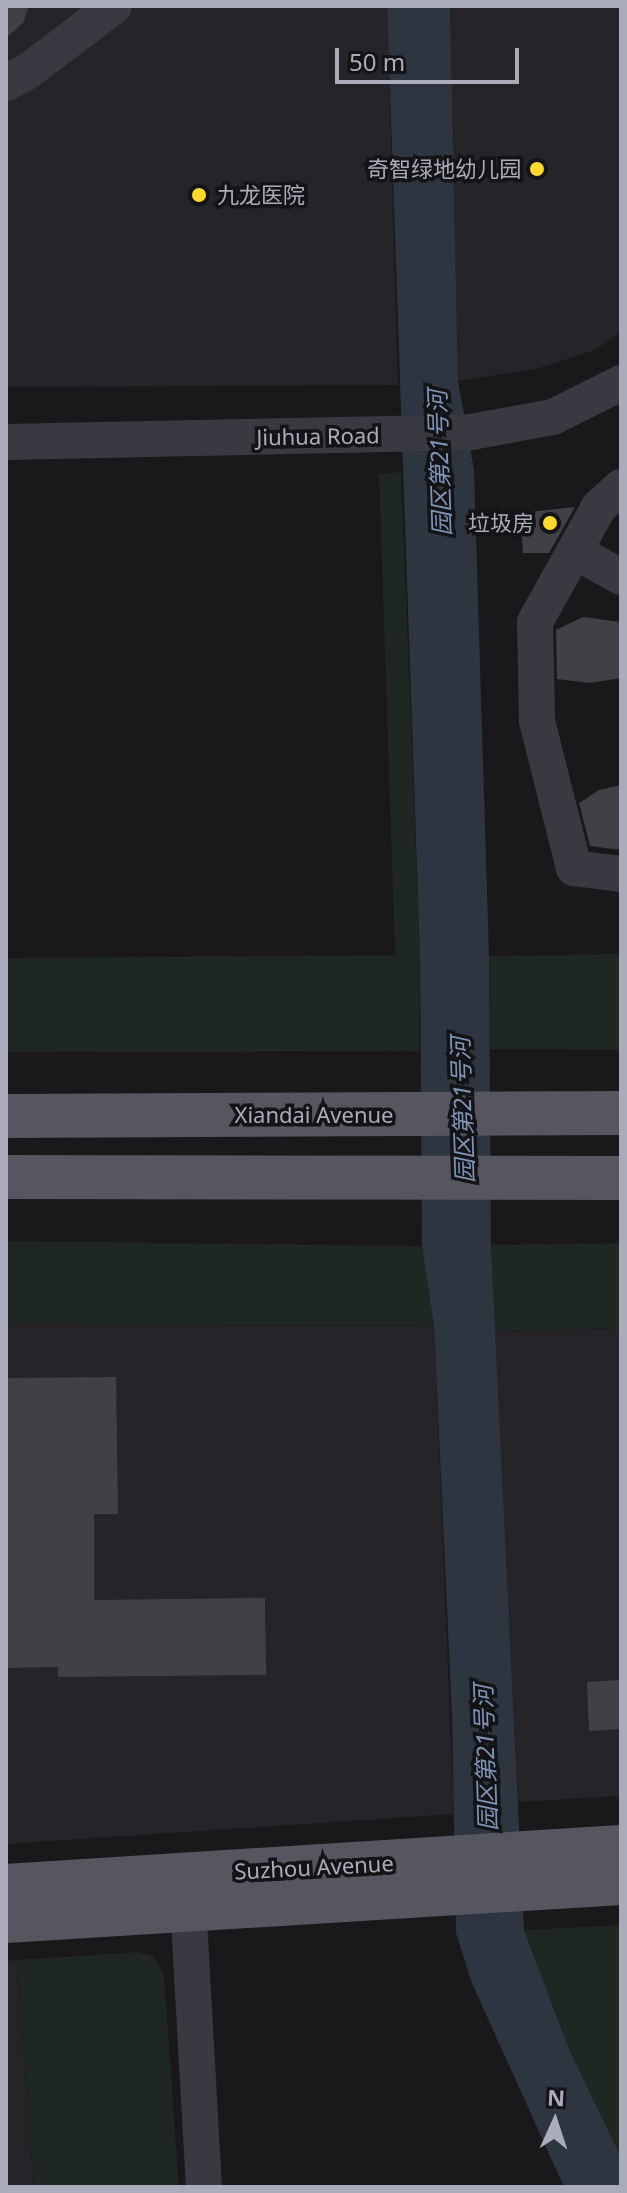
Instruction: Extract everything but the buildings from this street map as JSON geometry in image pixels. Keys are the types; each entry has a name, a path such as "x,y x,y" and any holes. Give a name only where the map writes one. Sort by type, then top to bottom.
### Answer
{"main road":[{"name":"Xiandai Avenue","path":"6,1116 621,1113"},
{"path":"6,1177 621,1178"},
{"name":"Suzhou Avenue","path":"6,1886 188,1891 445,1877 533,1870 621,1847"},
{"name":"Suzhou Avenue","path":"533,1870 621,1883"},
{"name":"Suzhou Avenue","path":"6,1921 188,1891"}],"street":[{"path":"6,83 38,64 114,6"},
{"name":"Jiuhua Road","path":"6,442 471,432 553,417 621,383"},
{"path":"621,487 599,507 535,622 537,721 574,868 621,874"},
{"path":"576,552 621,577"},
{"path":"188,1891 204,2187"}],"shaded area":[{"name":"九龙医院","path":"6,6 387,6 398,385 6,387"},
{"name":"奇智绿地幼儿园","path":"450,6 621,6 621,332 595,350 536,369 458,381"},
{"path":"401,472 420,955 419,1051 6,1052 6,958 395,955 379,474"},
{"path":"621,954 621,1050 490,1049 489,956"},
{"path":"6,1241 422,1246 434,1326 6,1324"},
{"path":"621,1243 621,1329 495,1332 491,1245"},
{"path":"6,1324 434,1326 454,1814 6,1844"},
{"path":"621,1329 621,1796 518,1802 495,1332"},
{"path":"621,1925 621,2157 569,2049 524,1930"},
{"path":"138,1952 154,1957 164,1974 179,2187 34,2187 16,1960"},
{"path":"16,1960 34,2187 6,2187 6,1961"}],"water":[{"name":"园区第21号河","path":"387,6 450,6 458,381 474,470 489,956 491,1245 524,1930 569,2049 621,2157 621,2187 564,2187 471,1981 456,1933 452,1717 434,1326 422,1246 420,955"}],"place":[{"name":"奇智绿地幼儿园","path":"537,169"},
{"name":"九龙医院","path":"199,195"},
{"name":"垃圾房","path":"550,523"}]}
